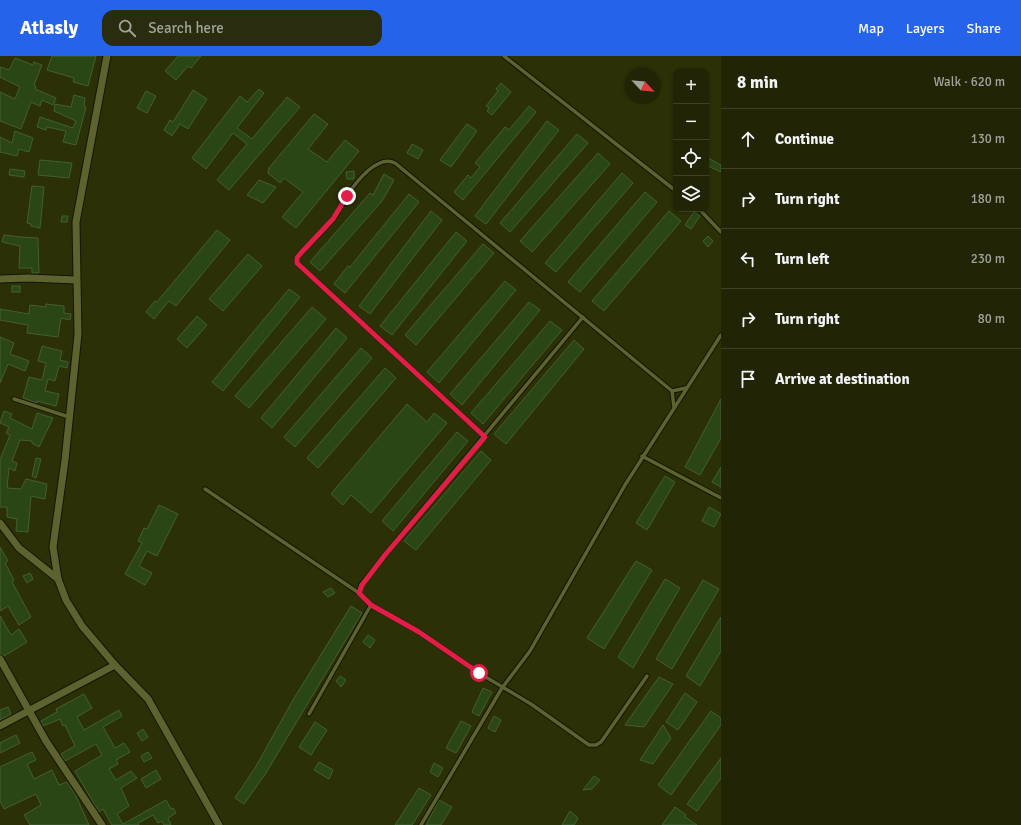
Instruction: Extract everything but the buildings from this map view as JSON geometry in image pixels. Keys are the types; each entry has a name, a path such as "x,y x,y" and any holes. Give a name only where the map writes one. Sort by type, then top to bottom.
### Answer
{"street":[{"path":"107,56 76,222 78,334 53,547 58,578 66,600 82,626 115,665 148,699 219,825"},
{"path":"0,278 76,280"},
{"path":"0,523 19,548 58,578"},
{"path":"0,659 29,712 102,825"},
{"path":"0,726 29,712 115,665"}],"lane":[{"path":"504,56 673,189"},
{"path":"485,437 297,263 297,258 333,219 351,190 364,176 381,162 390,161 672,391 674,407"},
{"path":"701,212 721,232"},
{"path":"359,593 362,585 385,555 485,437 583,317"},
{"path":"422,825 502,688 530,651 642,456 721,335"},
{"path":"672,391 686,388"},
{"path":"14,399 69,417"},
{"path":"642,456 721,498"},
{"path":"205,489 359,593 371,605 419,632 502,688 531,704 578,739 589,745 596,745 602,742 647,676"},
{"path":"309,714 371,605"}],"route":[{"path":"347,196 333,219 297,258 297,263 485,437 385,555 362,585 359,593 371,605 419,632 479,673"}]}
